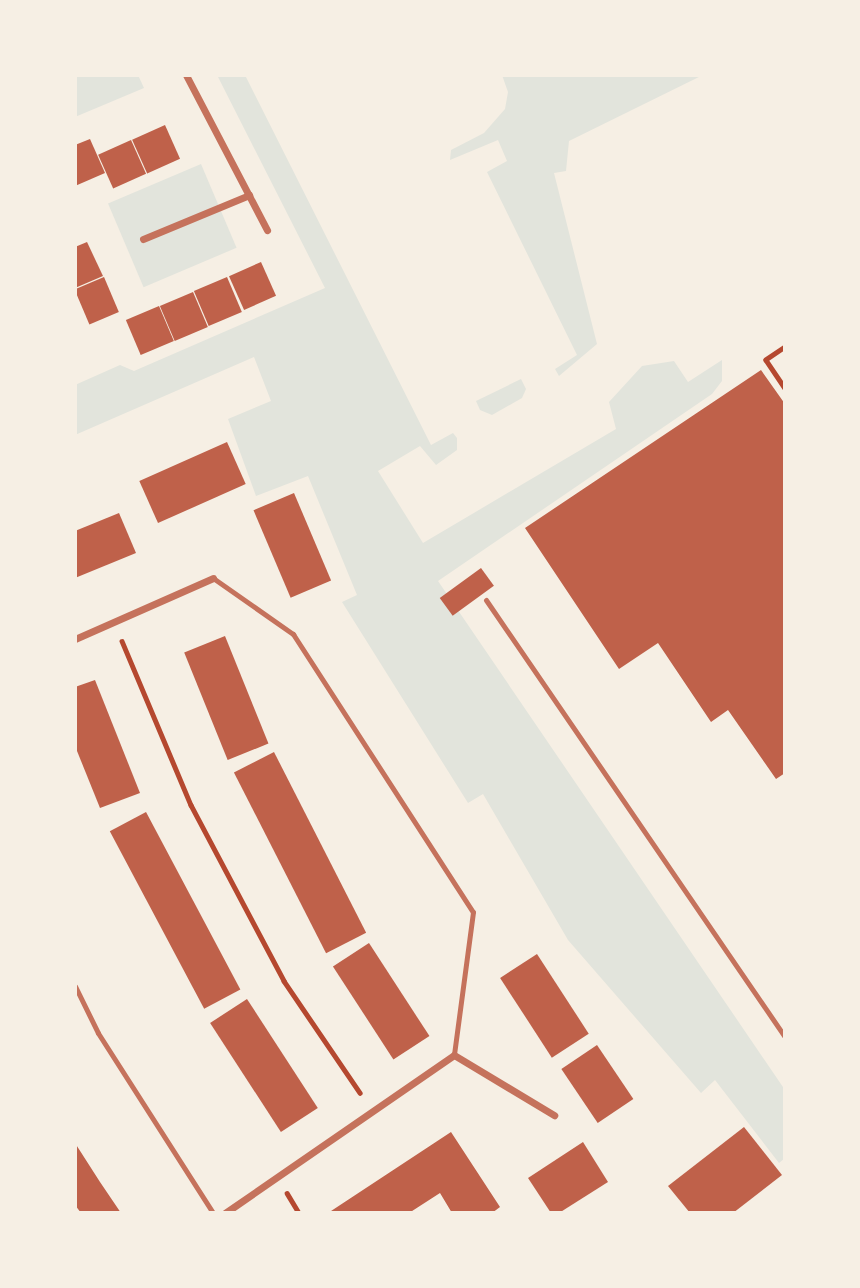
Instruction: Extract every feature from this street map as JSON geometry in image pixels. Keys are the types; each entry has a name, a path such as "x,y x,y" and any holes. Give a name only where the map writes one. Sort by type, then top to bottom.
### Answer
{"street":[{"path":"186,75 267,230"},
{"path":"143,239 249,195"},
{"path":"75,639 115,624 213,578"},
{"path":"225,1213 375,1114 454,1055 554,1115"}],"lane":[{"path":"213,578 293,634 473,912 454,1055"},
{"path":"486,600 785,1037"},
{"path":"75,986 98,1032 213,1213"}],"path":[{"path":"785,347 766,360 785,388"},
{"path":"115,624 191,805 284,981 375,1114"}],"shaded area":[{"path":"75,75 138,75 144,88 75,117"},
{"path":"217,75 245,75 431,445 453,433 457,438 457,450 436,465 420,446 378,471 423,543 616,429 609,402 642,366 674,361 688,382 722,360 722,381 712,394 438,581 785,1090 785,1158 779,1163 715,1080 701,1093 568,940 483,794 468,803 342,602 357,595 308,476 256,496 228,419 271,401 254,357 75,435 75,385 120,365 134,371 325,288"},
{"path":"502,75 703,75 569,141 566,171 554,173 597,344 559,376 555,369 577,355 487,172 507,161 498,140 450,160 451,150 484,133 505,109 508,92"},
{"path":"201,164 237,248 144,287 108,203"},
{"path":"521,379 526,389 522,398 492,415 480,410 476,401"}],"building":[{"path":"165,125 180,159 147,173 132,140"},
{"path":"90,139 105,173 75,186 75,145"},
{"path":"131,140 146,174 113,188 98,155"},
{"path":"87,242 103,276 75,288 75,247"},
{"path":"261,262 276,296 244,310 229,276"},
{"path":"104,277 119,312 89,324 75,289"},
{"path":"227,277 242,312 209,326 194,291"},
{"path":"193,292 208,327 175,341 160,306"},
{"path":"159,306 174,341 141,355 126,320"},
{"path":"761,370 785,404 785,773 776,779 728,710 711,722 658,643 619,669 525,528"},
{"path":"227,442 246,484 158,523 139,481"},
{"path":"294,493 331,580 291,598 253,510"},
{"path":"119,513 136,553 75,578 75,531"},
{"path":"481,568 494,586 453,616 440,598"},
{"path":"225,636 268,744 228,760 184,652"},
{"path":"95,680 140,793 100,808 75,746 75,687"},
{"path":"274,752 366,933 326,953 234,772"},
{"path":"146,812 240,989 204,1009 110,831"},
{"path":"369,943 429,1036 393,1060 333,966"},
{"path":"537,954 589,1034 552,1058 500,978"},
{"path":"247,999 318,1108 281,1132 210,1023"},
{"path":"597,1045 633,1099 598,1123 561,1069"},
{"path":"744,1127 782,1175 733,1213 690,1213 668,1186"},
{"path":"451,1132 500,1207 492,1213 452,1213 440,1193 409,1213 328,1213"},
{"path":"583,1142 608,1182 559,1213 551,1213 528,1178"},
{"path":"75,1143 121,1213 81,1213 75,1205"}]}
